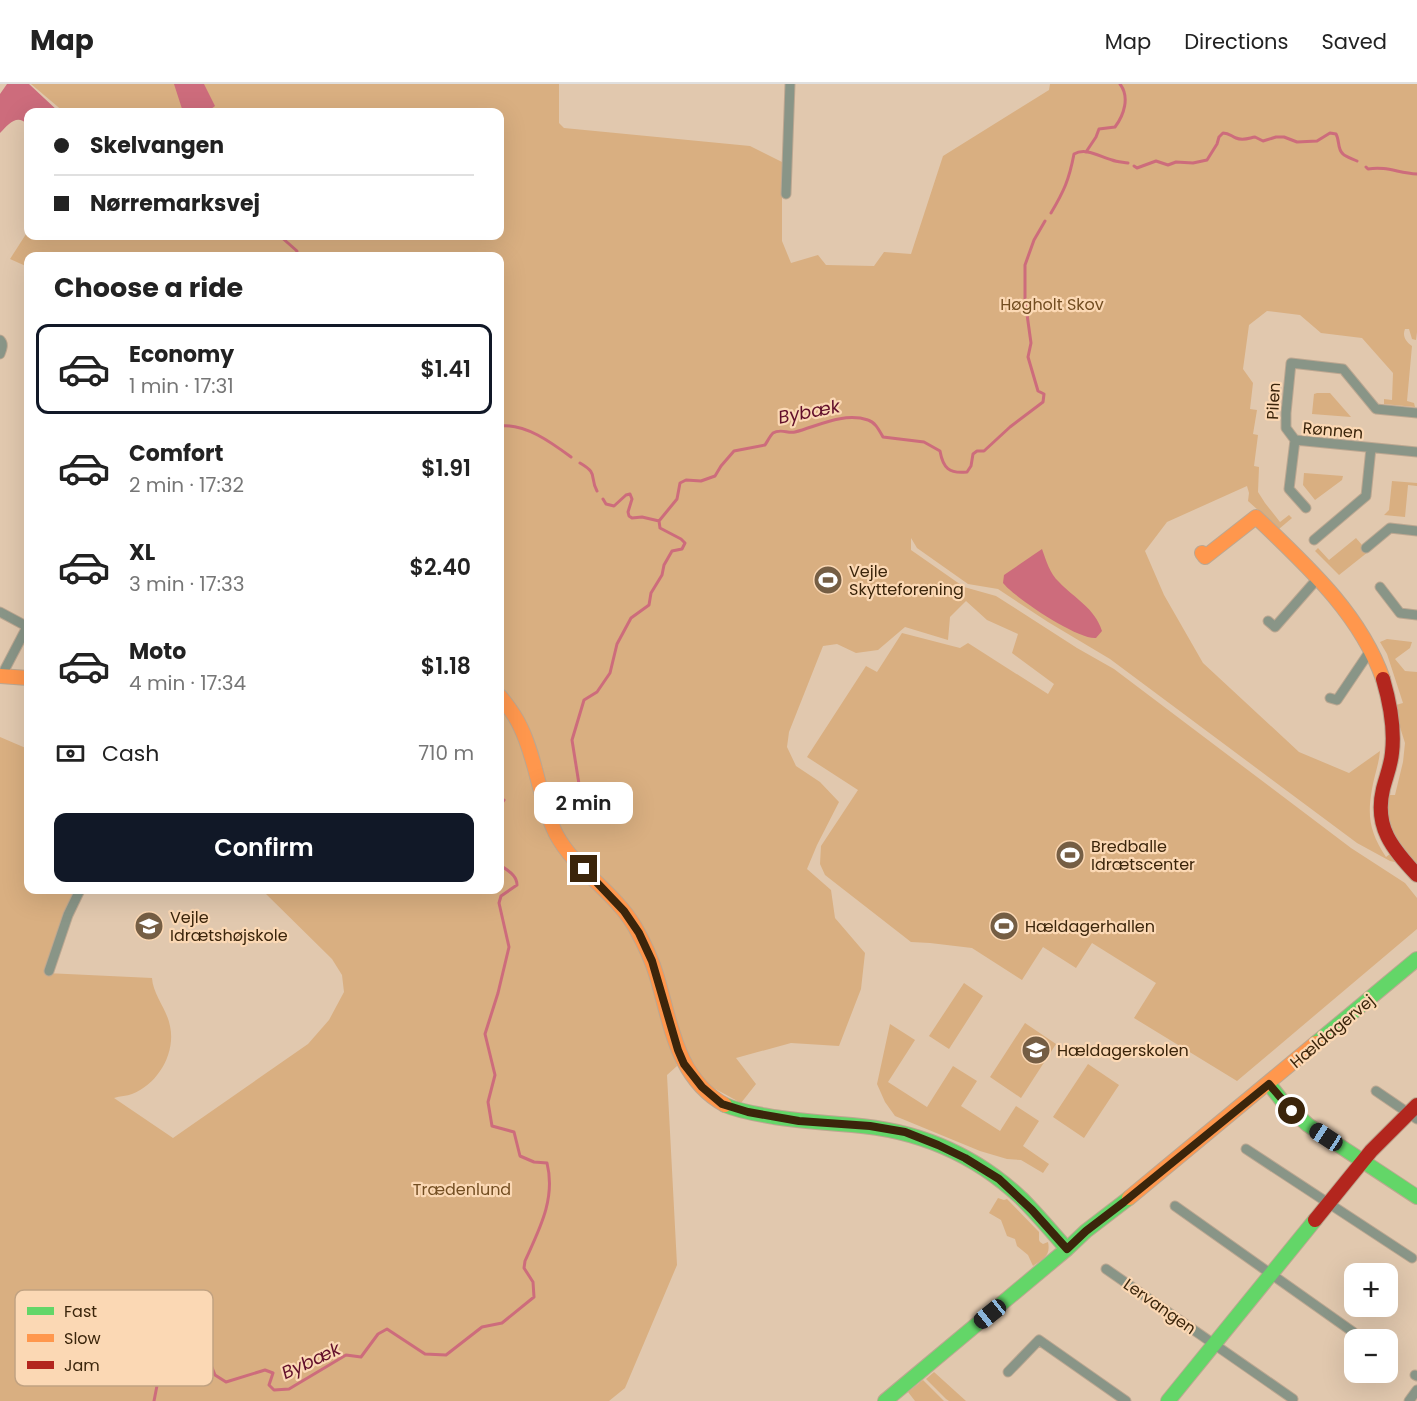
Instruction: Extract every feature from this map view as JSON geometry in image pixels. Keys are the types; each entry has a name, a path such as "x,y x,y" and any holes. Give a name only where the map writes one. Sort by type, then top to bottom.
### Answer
{"street":[{"path":"786,194 790,84"},
{"path":"0,340 2,349 0,354"},
{"name":"Pilen","path":"1294,440 1286,428 1291,363 1343,369 1376,409 1417,413"},
{"name":"Rønnen","path":"1306,508 1289,489 1294,440 1417,452"},
{"name":"Rønnen","path":"1314,540 1366,496 1371,448"},
{"path":"1202,553 1205,557 1256,517 1318,578 1358,631 1384,682 1390,706 1392,753 1381,802 1381,820 1387,837 1398,854 1417,875"},
{"path":"1366,548 1390,528 1417,531"},
{"path":"1269,621 1275,627 1318,578"},
{"path":"1380,587 1400,613 1417,615"},
{"path":"0,612 24,624"},
{"path":"24,633 1,676 24,678"},
{"path":"1330,698 1337,700 1370,651"},
{"path":"504,701 516,716 525,735 556,835 624,911 639,933 652,961 678,1050 684,1064 702,1087 722,1104 748,1112 799,1121 870,1126 905,1132 938,1145 999,1179 1032,1210 1067,1249"},
{"path":"49,971 68,915 78,894"},
{"name":"Hældagervej","path":"885,1401 1086,1231 1269,1084 1417,959"},
{"path":"1269,1084 1283,1102 1308,1125 1417,1197"},
{"path":"1376,1092 1414,1112"},
{"name":"Lervangen","path":"1168,1401 1371,1151 1414,1112"},
{"path":"1246,1149 1413,1258"},
{"path":"1174,1206 1349,1329"},
{"name":"Lervangen","path":"1106,1269 1293,1399"},
{"path":"1008,1372 1039,1340 1126,1401"},
{"path":"1409,1401 1417,1390"}],"green space":[{"name":"Høgholt Skov","path":"31,84 559,84 559,123 564,128 750,146 782,162 782,241 791,263 818,255 826,265 874,266 884,252 911,254 943,156 1049,90 1050,84 1417,84 1416,340 1412,339 1409,329 1405,329 1404,334 1406,341 1412,346 1407,401 1414,403 1415,407 1384,404 1384,399 1392,400 1393,373 1362,338 1321,333 1300,315 1267,311 1249,325 1243,369 1253,383 1250,409 1257,410 1253,434 1258,435 1254,466 1259,467 1258,492 1265,503 1280,522 1289,515 1292,518 1279,529 1248,501 1247,486 1167,522 1145,551 1164,595 1203,663 1299,752 1349,773 1380,751 1371,799 1371,824 1376,840 1386,857 1391,853 1399,863 1390,861 1357,843 1110,659 998,589 968,584 917,548 911,538 911,550 964,587 996,596 1114,669 1351,848 1405,883 1417,898 1417,929 1237,1081 1134,1018 1156,983 1092,943 1076,968 1043,947 1022,980 972,948 911,942 825,875 820,864 821,846 858,790 807,757 866,666 877,672 902,633 960,648 968,643 1048,694 1054,684 1012,653 1018,634 987,620 966,601 950,617 948,640 905,627 878,650 856,653 837,644 823,646 789,732 787,747 796,766 820,782 839,802 807,869 831,890 835,918 865,953 861,989 839,1046 791,1043 736,1058 756,1084 741,1103 710,1086 688,1063 651,949 568,844 556,821 504,692 504,252 24,252 24,265 10,259 24,237 24,240 504,240 504,108 59,108"},
{"path":"1330,393 1351,417 1312,414 1314,394"},
{"path":"1304,473 1343,476 1342,480 1315,500 1303,485"},
{"path":"1392,481 1417,483 1417,486 1408,485 1405,517 1384,515 1389,510"},
{"path":"1356,538 1368,552 1339,575 1315,551 1318,548 1329,560"},
{"path":"1387,639 1412,642 1410,648 1395,659 1405,671 1417,672 1417,866 1393,836 1385,814 1388,795 1395,795 1405,743 1396,705 1403,703 1387,654 1380,642"},
{"name":"Trædenlund","path":"504,708 515,723 539,803 627,921 645,956 677,1066 667,1075 677,1265 625,1388 609,1401 0,1401 0,737 24,747 24,894 75,894 46,973 152,978 170,1026 170,1047 167,1057 150,1083 132,1094 114,1098 173,1138 308,1044 329,1020 344,992 342,975 332,959 266,894 504,894"},
{"path":"964,983 983,996 949,1049 929,1036"},
{"path":"1025,1023 1056,1044 1021,1098 990,1077"},
{"path":"890,1024 915,1040 888,1082 927,1107 953,1066 977,1081 961,1106 1000,1131 1016,1106 1039,1121 1023,1146 1049,1164 1043,1173 1021,1160 1007,1159 980,1151 895,1116 885,1102 877,1084"},
{"path":"1088,1064 1119,1085 1084,1138 1053,1117"},
{"path":"998,1198 1007,1199 1039,1232 1040,1242 1043,1244 1048,1242 1047,1254 1033,1266 1028,1255 1017,1246 1015,1239 1007,1236 1001,1220 989,1213"},
{"path":"934,1372 966,1401 946,1399 926,1379"},
{"path":"923,1380 944,1401 915,1401 908,1392"}],"shaded area":[{"path":"7,84 29,84 55,108 24,108 24,122 13,121 0,133 0,94"},
{"path":"174,84 204,84 215,106 212,108 182,108"},
{"path":"1042,549 1056,579 1089,610 1099,623 1102,631 1096,638 1087,637 1047,617 1003,583 1004,575"}],"waterway":[{"path":"1086,152 1099,129 1115,127 1121,117 1125,106 1125,95 1120,84"},
{"name":"Bybæk","path":"1134,166 1137,168 1156,161 1168,165 1176,162 1193,163 1207,160 1223,133 1241,139 1255,137 1263,141 1284,137 1297,142 1317,141 1330,133 1336,134 1341,152 1357,161"},
{"name":"Bybæk","path":"1051,213 1066,185 1074,154 1088,152 1128,163"},
{"name":"Bybæk","path":"1366,167 1417,174"},
{"name":"Bybæk","path":"579,784 572,740 584,700 597,692 610,673 617,644 631,618 649,605 651,593 672,551 682,549 685,543 660,528 659,521 677,499 680,483 686,480 701,481 715,476 734,451 765,445 776,432 795,432 849,418 870,421 883,437 924,442 940,451 948,469 967,472 971,466 973,454 977,451 984,451 1010,427 1043,402 1044,394 1038,391 1028,357 1031,343 1025,300 1025,265 1034,240 1045,221"},
{"path":"285,240 297,252"},
{"path":"504,426 528,431 547,440 571,457"},
{"path":"580,463 592,473 597,491"},
{"path":"603,499 606,504 614,506 630,494 632,499 629,516 659,521"},
{"name":"Bybæk","path":"504,868 514,876 517,885 504,894"},
{"name":"Bybæk","path":"213,1370 215,1375 226,1382 265,1370 273,1373 269,1385 274,1390 289,1389 346,1355 361,1357 378,1334 387,1329 425,1354 446,1355 482,1327 502,1323 534,1297 533,1282 524,1268 548,1202 547,1163 534,1162 520,1156 514,1132 492,1126 488,1102 495,1075 485,1034 509,947 499,903 504,894"},
{"name":"Bybæk","path":"154,1401 157,1386"}],"traffic: fast":[{"path":"1316,1043 1417,959"},
{"path":"1269,1084 1283,1102 1308,1125 1417,1197"},
{"path":"725,1105 774,1117 899,1132 943,1146 964,1156 1003,1182 1027,1204 1067,1249"},
{"path":"885,1401 1086,1231 1129,1198"},
{"path":"1168,1401 1315,1220"}],"traffic: slow":[{"path":"1202,553 1205,557 1256,517 1312,572 1346,611 1373,655 1383,679"},
{"path":"0,676 24,678"},
{"path":"504,701 516,718 526,739 550,821 556,834 573,859 616,902 635,927 653,964 672,1031 686,1065 696,1081 725,1105"},
{"path":"1129,1198 1316,1043"}],"traffic: jam":[{"path":"1383,679 1391,716 1393,744 1391,762 1383,789 1381,815 1387,836 1400,856 1417,875"},
{"path":"1315,1220 1371,1151 1417,1105"}],"place":[{"name":"Vejle Skytteforening","path":"828,580"},
{"name":"Bredballe Idrætscenter","path":"1070,855"},
{"name":"Vejle Idrætshøjskole","path":"149,926"},
{"name":"Hældagerhallen","path":"1004,926"},
{"name":"Hældagerskolen","path":"1036,1050"}],"route":[{"path":"584,869 624,911 639,933 652,961 684,1064 702,1087 722,1104 748,1112 799,1121 870,1126 905,1132 938,1145 999,1179 1032,1210 1067,1249 1086,1231 1269,1084 1292,1111"}]}
